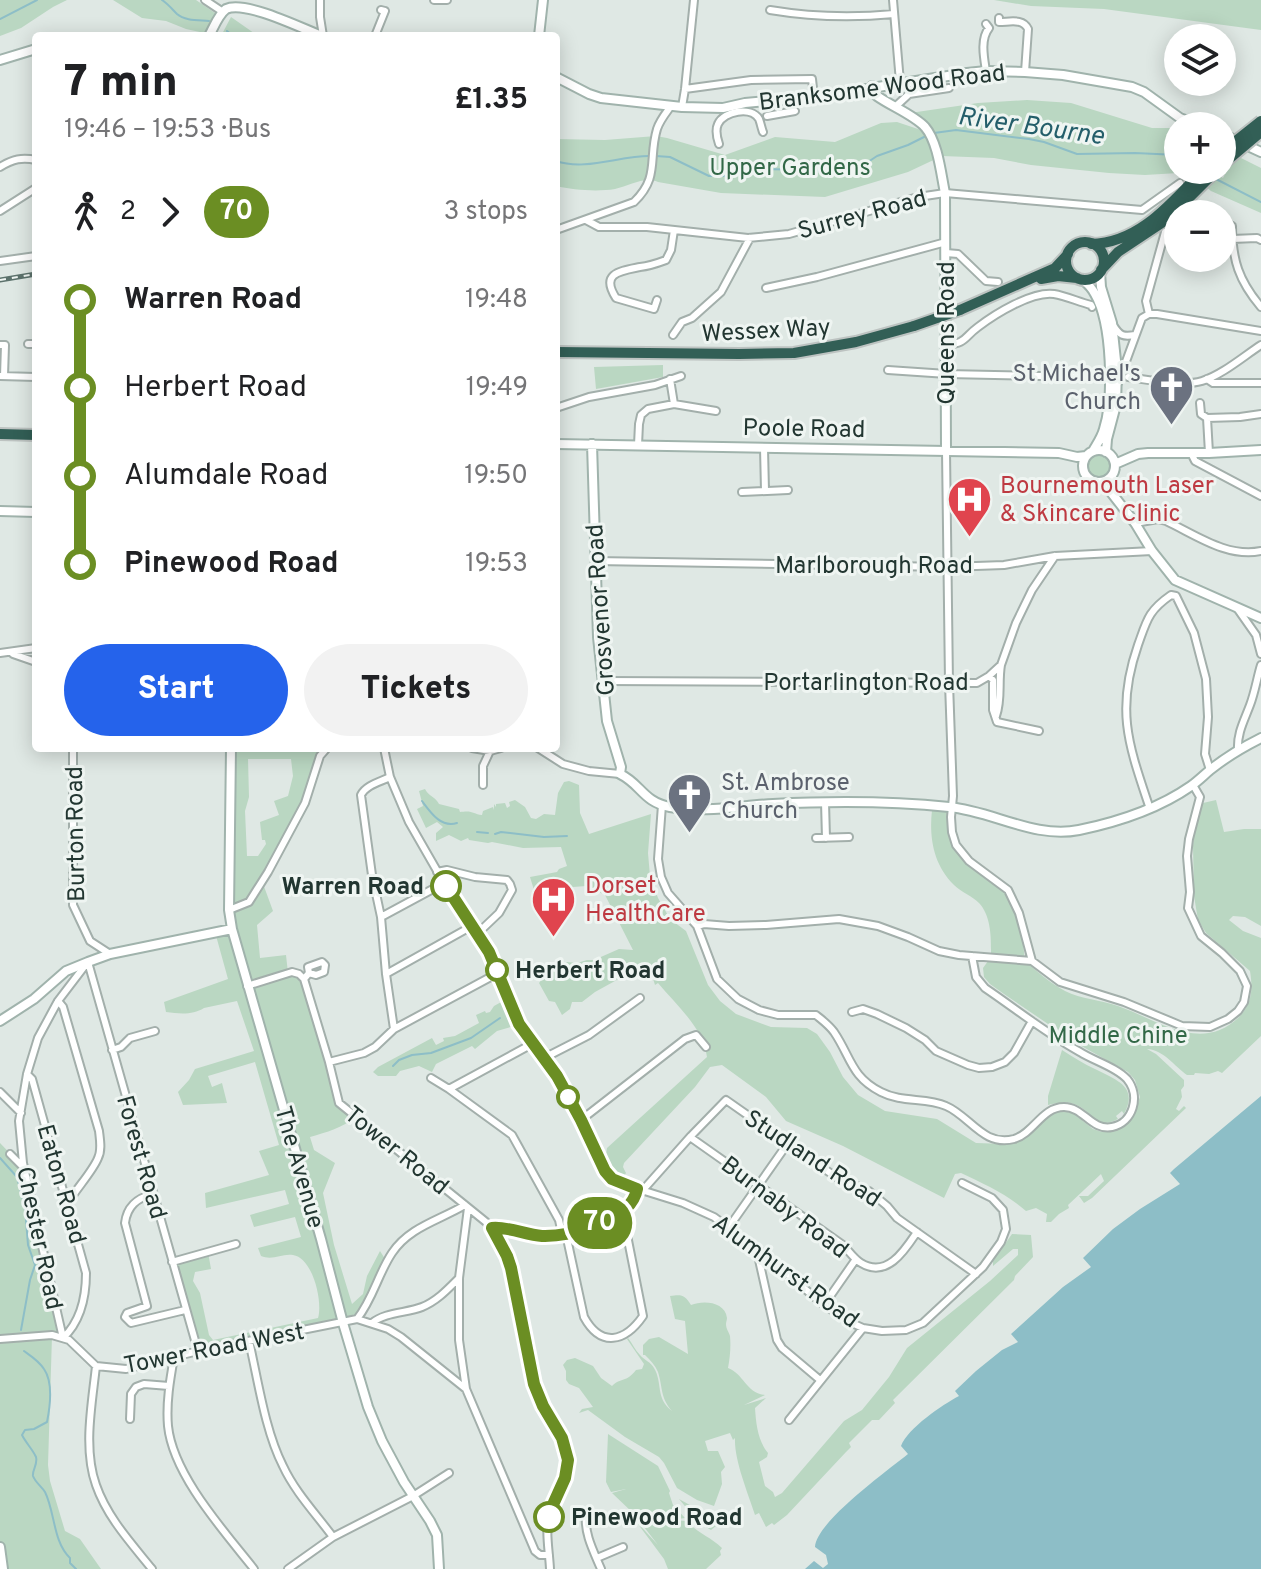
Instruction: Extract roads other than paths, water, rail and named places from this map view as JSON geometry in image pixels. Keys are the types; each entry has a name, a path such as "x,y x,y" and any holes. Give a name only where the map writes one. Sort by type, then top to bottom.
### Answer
{"highway":[{"path":"1236,141 1261,120"},
{"path":"1236,153 1261,132"},
{"path":"1189,185 1169,218 1118,252 1094,277 1081,279 1068,270 1066,262 1072,248 1078,244 1108,243 1127,236 1161,213 1189,185"},
{"path":"1091,244 1102,255 1101,271"},
{"name":"Wessex Way","path":"560,352 748,354 806,351 856,342 960,310 1055,268 1068,254"},
{"name":"Wessex Way","path":"1016,286 1053,277 1081,279"},
{"path":"0,434 32,435"}],"street":[{"path":"205,0 223,12"},
{"path":"320,0 322,32"},
{"path":"434,0 447,0"},
{"path":"533,0 543,4 540,32"},
{"path":"682,107 694,0"},
{"path":"893,0 900,82"},
{"path":"211,32 223,12 232,6 251,7 312,32"},
{"path":"769,10 820,17 894,14"},
{"path":"377,32 385,11"},
{"path":"999,18 999,22 1021,21 1028,29 1025,72"},
{"path":"986,71 984,37 990,26"},
{"path":"0,60 32,50"},
{"name":"Branksome Wood Road","path":"560,79 598,97 682,107 723,108 986,71 1025,72 1132,87 1172,112"},
{"path":"685,89 751,80 815,78 814,97"},
{"name":"Queens Road","path":"872,86 874,93 923,125 938,158 945,193 946,451"},
{"path":"895,107 909,94 939,92 949,88"},
{"path":"560,228 634,202 647,189 659,124 671,106"},
{"path":"719,144 718,124 724,117 735,113 747,111 754,114 763,132"},
{"path":"767,116 795,111"},
{"path":"1236,140 1261,152"},
{"path":"0,167 23,157 32,159"},
{"name":"Surrey Road","path":"586,220 599,227 647,227 750,238 789,234 918,197 945,193 1142,210 1189,185"},
{"path":"0,211 32,191"},
{"path":"932,196 942,200 945,215"},
{"path":"560,224 569,225"},
{"path":"657,300 653,312 616,298 610,287 613,276 620,271 666,260 674,230"},
{"path":"1149,314 1146,301 1164,236"},
{"path":"673,335 682,322 692,318 721,292 750,238"},
{"path":"1236,239 1261,240"},
{"path":"766,288 946,242"},
{"path":"946,253 958,254 986,281 998,282"},
{"path":"0,261 32,257"},
{"path":"1236,265 1250,294 1261,307"},
{"path":"1101,271 1101,287 1112,323 1117,387 1106,452"},
{"path":"1081,279 1096,294 1099,303 1108,343 1110,371 1104,430 1083,464 1084,472 1092,481 1103,482 1112,476 1115,464 1112,457 1100,450 1090,454"},
{"path":"946,345 960,343 995,315 1041,295 1057,295 1092,307"},
{"path":"611,309 616,298"},
{"path":"1117,387 1142,318 1149,314 1261,331"},
{"path":"1112,323 1119,334 1135,335"},
{"path":"6,345 2,376 32,377"},
{"path":"1128,377 1192,382 1207,379 1261,345"},
{"path":"888,370 1092,377"},
{"path":"560,407 681,376"},
{"path":"670,379 674,404"},
{"path":"1207,379 1213,383 1261,383"},
{"path":"1200,403 1201,414 1207,418 1261,414"},
{"path":"638,445 639,424 644,411 674,404 716,411"},
{"path":"1207,418 1209,453"},
{"name":"Poole Road","path":"560,444 1066,453 1077,457 1090,454"},
{"name":"Grosvenor Road","path":"592,444 598,637 609,727 621,767 620,774"},
{"path":"764,448 765,491"},
{"path":"1115,464 1138,454 1261,450"},
{"path":"946,451 952,832 956,845 969,861 1008,890 1019,913 1032,961"},
{"name":"Poole Road","path":"1052,453 1071,459 1084,472"},
{"path":"1191,453 1199,464 1261,496"},
{"path":"1103,482 1175,580 1261,618"},
{"path":"742,492 788,490"},
{"path":"0,511 32,512"},
{"path":"1135,523 1158,519 1222,549 1249,554 1261,551"},
{"name":"Marlborough Road","path":"595,561 948,567 1004,565 1055,556 1152,551"},
{"name":"Portarlington Road","path":"603,681 977,683 1001,665 1032,590 1055,556"},
{"path":"1150,809 1130,750 1125,704 1127,681 1146,621 1156,605 1171,595 1176,596 1194,633 1206,679 1208,717 1205,754 1210,770"},
{"path":"1237,608 1259,632 1261,654"},
{"path":"0,653 32,649"},
{"path":"9,653 32,661"},
{"path":"996,716 1001,665"},
{"path":"1238,750 1237,740 1261,665"},
{"path":"989,676 993,680 993,710 997,722 1039,731"},
{"path":"544,752 563,764 627,777 649,799 662,805 695,810 825,802 951,807 1050,832 1082,829 1150,809 1193,785 1238,750 1261,738"},
{"name":"Burton Road","path":"73,752 73,905 90,941 110,954"},
{"name":"The Avenue","path":"231,752 229,910 232,929 368,1407 382,1441 437,1535 439,1569"},
{"path":"229,910 249,902 268,872 305,803 324,752"},
{"name":"Alumhurst Road","path":"385,752 390,777 409,822 489,952 519,1024 557,1076 605,1171 612,1179 714,1217 824,1305 863,1328 891,1331 917,1327 928,1319 983,1267 1004,1236 1006,1217 999,1204 962,1183"},
{"path":"483,785 483,766 490,752"},
{"path":"390,777 369,786 361,795 381,917 394,1029"},
{"path":"697,926 839,919 878,926 939,951 1032,961 1060,982 1124,1002 1182,1026 1210,1027 1238,1011 1244,1002 1247,986 1240,971 1201,936 1188,908 1187,856 1200,797 1193,785"},
{"path":"825,802 826,838"},
{"path":"662,805 658,859 661,877 668,893 697,926 717,979 738,999 759,1010 778,1015 816,1015 832,1029 854,1070 868,1085 894,1098 945,1105 984,1135 1011,1139 1028,1132 1055,1108 1077,1110 1101,1128 1117,1126 1129,1116 1135,1102 1127,1079 1078,1051 985,988 976,977 972,956"},
{"path":"816,838 849,837"},
{"path":"437,872 447,870 507,880 510,884 512,890 499,913 478,933"},
{"path":"381,917 444,883"},
{"path":"386,974 472,926"},
{"path":"0,1021 34,999 66,971 88,962 110,954 232,929"},
{"name":"Chester Road","path":"63,1338 25,1169 20,1140 21,1113 27,1074 38,1038 58,1001 88,962"},
{"name":"Forest Road","path":"88,962 198,1351"},
{"name":"Tower Road","path":"247,986 292,972 307,976 339,1103 467,1206 421,1226 405,1238 394,1250 371,1299 357,1319"},
{"path":"329,1062 364,1053 394,1029 498,973"},
{"path":"544,1058 589,1035 640,998"},
{"path":"58,1001 63,1007 99,1131 100,1150 98,1159 68,1203"},
{"path":"852,1012 863,1009 877,1014 910,1030 936,1051 979,1068 1005,1062 1014,1053 1032,1021"},
{"path":"112,1050 121,1047 130,1038 155,1031"},
{"path":"581,1120 685,1039 696,1035 706,1047"},
{"path":"449,1089 532,1044"},
{"name":"Eaton Road","path":"27,1074 32,1079 86,1273 85,1295 78,1316 63,1338"},
{"path":"431,1078 512,1135 559,1220 584,1317 597,1334 611,1338 623,1337 634,1329 643,1316 620,1213"},
{"path":"0,1092 21,1113"},
{"name":"Studland Road","path":"690,1137 726,1100 836,1177 869,1191 897,1218 976,1274"},
{"path":"492,1228 542,1236 590,1228 620,1213 632,1203 640,1189 690,1137"},
{"name":"Burnaby Road","path":"690,1137 868,1266 890,1264 917,1232"},
{"path":"729,1227 788,1143"},
{"path":"10,1154 25,1169"},
{"path":"153,1194 135,1202 127,1213 125,1223 147,1306 155,1318"},
{"path":"467,1206 492,1228 507,1256 534,1384 562,1438 568,1460 565,1478 547,1526 550,1569"},
{"path":"467,1206 459,1278 459,1340 466,1389 535,1551 540,1555 549,1555"},
{"path":"172,1262 236,1244"},
{"path":"761,1252 759,1260 777,1340 782,1348 820,1380"},
{"path":"824,1305 856,1259"},
{"path":"372,1323 376,1319 423,1307 459,1278"},
{"path":"147,1306 130,1310 125,1317 131,1323 185,1310"},
{"path":"357,1319 401,1337 466,1389"},
{"name":"Tower Road West","path":"63,1338 96,1366 126,1369 357,1319"},
{"path":"789,1420 863,1328"},
{"path":"0,1339 52,1335 63,1338"},
{"path":"249,1341 281,1463 299,1493 333,1537"},
{"path":"174,1357 169,1386 168,1428 180,1464 190,1483 254,1569"},
{"path":"96,1366 89,1445 96,1486 108,1510 152,1569"},
{"path":"130,1419 131,1394 136,1387 144,1384 169,1386"},
{"path":"288,1569 333,1537 413,1496 449,1473"},
{"path":"586,1515 590,1545 599,1568"},
{"path":"597,1558 623,1547"},
{"path":"0,1549 3,1569"}],"water":[{"path":"1261,1096 1261,1569 805,1569 814,1561 823,1568 828,1564 826,1555 815,1547 818,1537 839,1511 908,1454 901,1446 911,1432 959,1396 955,1391 976,1371 1002,1350 1018,1342 1011,1334 1063,1287 1091,1267 1083,1258 1113,1229 1180,1184 1170,1173"}],"waterway":[{"path":"0,19 37,0"},
{"name":"River Bourne","path":"162,0 180,16 209,21"},
{"name":"River Bourne","path":"934,133 956,130 1029,139 1077,154 1164,154"},
{"name":"River Bourne","path":"656,156 670,157 709,176 756,169 831,172 862,166 877,156 928,135"},
{"name":"River Bourne","path":"560,162 590,164 649,156"},
{"name":"River Bourne","path":"1226,184 1261,202"},
{"path":"422,801 441,821 457,823"},
{"path":"477,832 488,833"},
{"path":"495,834 567,836"},
{"path":"393,1066 412,1055 431,1053 471,1038 500,1018"},
{"path":"1076,1043 1086,1024"},
{"path":"0,1158 17,1177 25,1207 28,1245 35,1265 21,1330"},
{"path":"24,1351 47,1374 50,1395 47,1422 25,1430 22,1435 36,1457 33,1476 45,1492 60,1544 76,1569"}],"railway":[{"path":"0,280 32,275"}],"place":[{"name":"St Michael's Church","path":"1172,426"},
{"name":"Bournemouth Laser & Skincare Clinic","path":"969,538"},
{"name":"St. Ambrose Church","path":"690,835"},
{"name":"Warren Road","path":"446,886"},
{"name":"Dorset HealthCare","path":"554,938"},
{"name":"Herbert Road","path":"497,970"},
{"name":"Pinewood Road","path":"549,1517"}],"park label":[{"name":"Upper Gardens","path":"790,167"},
{"name":"Middle Chine","path":"1118,1035"}]}
